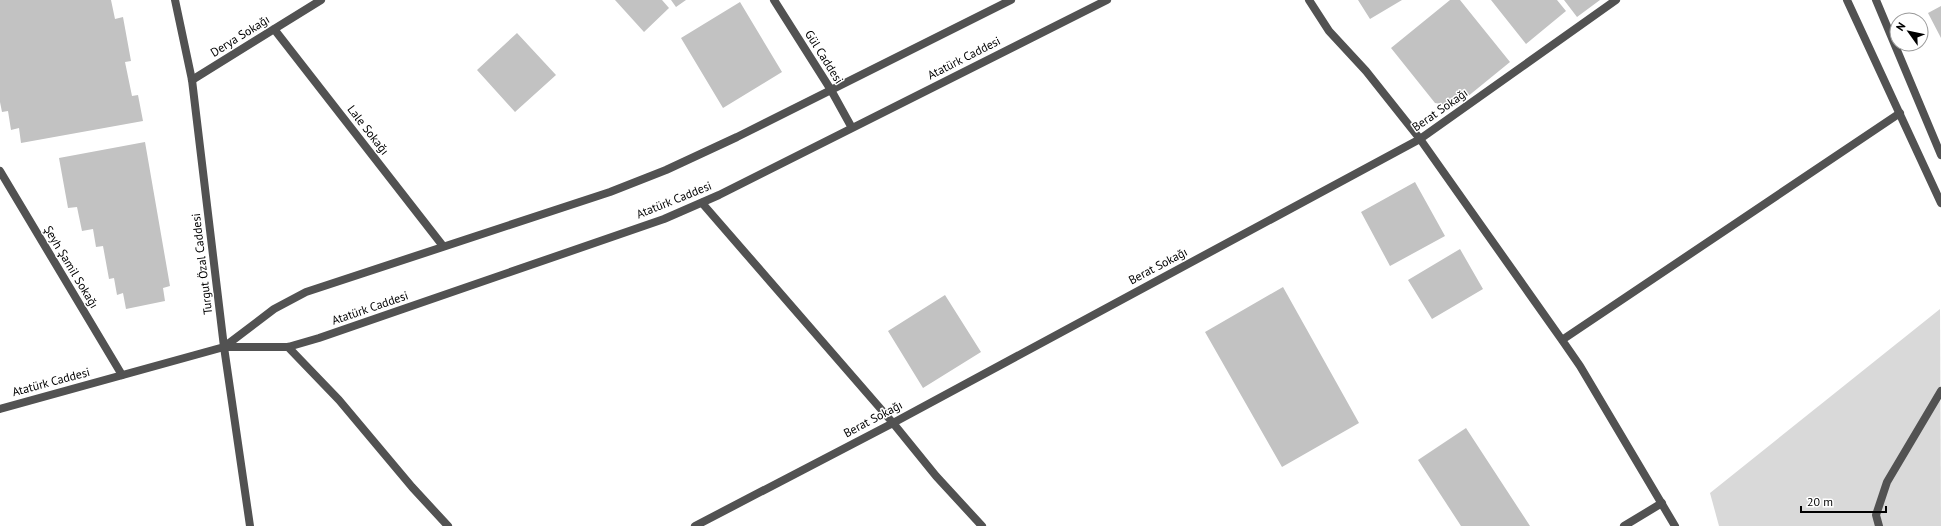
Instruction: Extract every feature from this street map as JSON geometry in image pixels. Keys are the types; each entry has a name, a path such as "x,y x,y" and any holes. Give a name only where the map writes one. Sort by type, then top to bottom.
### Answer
{"street":[{"name":"Turgut Özal Caddesi","path":"175,0 192,80 224,347 250,526"},
{"name":"Derya Sokağı","path":"192,80 321,0"},
{"name":"Gül Caddesi","path":"774,0 831,90 852,128"},
{"name":"Atatürk Caddesi","path":"224,347 274,309 306,292 610,192 666,170 1011,0"},
{"name":"Atatürk Caddesi","path":"0,409 224,347 288,347 319,338 649,224 702,203 1107,0"},
{"path":"1309,0 1329,31 1366,71 1420,139 1562,340 1580,366 1675,526"},
{"name":"Berat Sokağı","path":"695,526 892,423 1420,139 1616,0"},
{"path":"1847,0 1941,203"},
{"path":"1876,0 1941,155"},
{"name":"Lale Sokağı","path":"274,29 442,246"},
{"path":"1562,340 1900,113"},
{"name":"Şeyh Şamil Sokağı","path":"0,171 122,375"},
{"path":"702,203 936,476 982,526"},
{"path":"288,347 339,400 407,482 448,526"},
{"path":"1879,526 1876,515 1887,482 1941,391"},
{"path":"1624,526 1662,503"}],"shaded area":[{"path":"1940,309 1941,526 1719,526 1710,493"}],"building":[{"path":"0,0 111,0 115,19 123,17 131,61 125,62 132,96 138,95 143,121 21,143 19,128 11,130 8,111 2,112 0,102"},
{"path":"615,0 662,0 669,8 644,32"},
{"path":"671,0 686,0 676,7"},
{"path":"1358,0 1402,0 1370,19"},
{"path":"1450,0 1460,0 1510,62 1456,106 1435,103 1391,48"},
{"path":"1491,0 1557,0 1566,11 1526,44"},
{"path":"1564,0 1600,0 1577,17"},
{"path":"740,2 782,72 723,108 681,38"},
{"path":"1941,6 1941,38 1929,15 1929,12"},
{"path":"517,33 556,75 515,112 477,70"},
{"path":"145,142 170,286 163,288 165,301 126,309 123,293 117,295 114,278 109,279 103,246 96,247 93,229 82,231 77,207 68,208 59,158"},
{"path":"1415,182 1445,236 1390,266 1361,212"},
{"path":"1460,249 1483,289 1432,319 1408,280"},
{"path":"1283,287 1359,423 1282,467 1205,332"},
{"path":"945,295 981,352 923,388 888,331"},
{"path":"1466,428 1530,526 1461,526 1418,460"}]}
